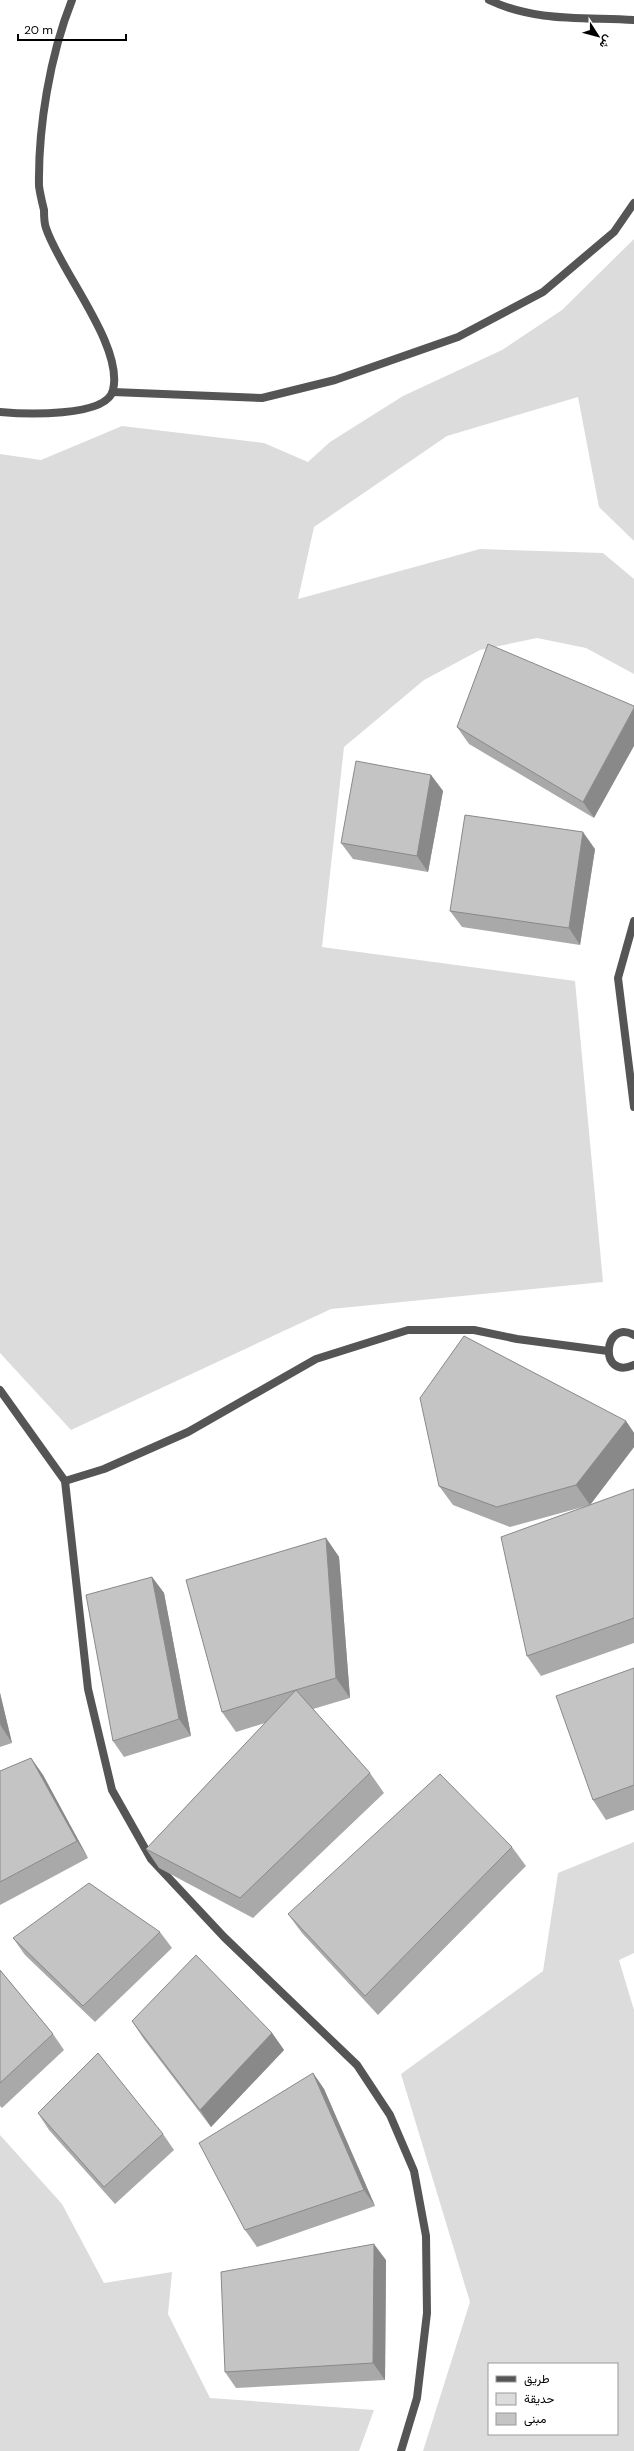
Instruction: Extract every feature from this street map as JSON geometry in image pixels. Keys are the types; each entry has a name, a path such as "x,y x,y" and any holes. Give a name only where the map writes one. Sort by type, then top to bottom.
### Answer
{"street":[{"path":"0,412 24,414 64,413 105,401 113,392 114,372 109,353 101,334 46,228 39,188 43,126 53,61 72,0"},
{"path":"489,0 528,14 549,17 634,20"},
{"path":"113,392 262,398 335,380 458,338 543,292 614,232 634,203"},
{"path":"634,921 618,978 634,1107"},
{"path":"65,1481 104,1469 188,1432 316,1358 408,1330 474,1330 517,1339 608,1351"},
{"path":"633,1332 620,1333 615,1336 608,1345 608,1351 609,1357 616,1365 627,1368 634,1365"},
{"path":"0,1390 65,1481 88,1689 112,1790 151,1859 224,1937 357,2066 390,2114 414,2171 426,2236 427,2313 417,2398 401,2451"}],"green space":[{"path":"634,239 634,541 599,507 578,397 447,436 314,527 298,599 480,549 603,553 634,579 634,674 586,648 537,638 480,650 424,680 344,747 322,947 575,981 603,1282 331,1309 71,1430 0,1353 0,454 41,460 122,426 264,443 308,462 330,442 403,396 502,350 562,310"},
{"path":"634,1842 634,1953 619,1960 634,2010 634,2451 423,2451 470,2302 401,2074 543,1971 558,1873"},
{"path":"0,2135 62,2204 104,2283 172,2272 168,2314 210,2398 374,2410 359,2451 0,2451"}],"building":[{"path":"488,644 634,706 583,802 457,727"},
{"path":"356,761 431,775 417,856 341,843"},
{"path":"465,815 583,832 569,928 450,911"},
{"path":"464,1336 626,1421 576,1485 497,1507 439,1486 420,1398"},
{"path":"634,1489 634,1618 527,1656 501,1537"},
{"path":"326,1538 336,1678 222,1712 186,1580"},
{"path":"152,1577 179,1719 113,1741 86,1595"},
{"path":"634,1668 634,1785 593,1800 556,1696"},
{"path":"296,1690 370,1773 240,1898 146,1849"},
{"path":"31,1758 77,1841 0,1882 0,1771"},
{"path":"440,1774 512,1847 365,1996 288,1914"},
{"path":"89,1883 160,1932 83,2006 13,1938"},
{"path":"196,1955 272,2033 200,2110 132,2021"},
{"path":"0,1970 53,2034 0,2083"},
{"path":"98,2053 163,2134 104,2187 38,2113"},
{"path":"313,2073 364,2190 245,2230 199,2143"},
{"path":"374,2244 373,2363 225,2372 221,2272"}]}
